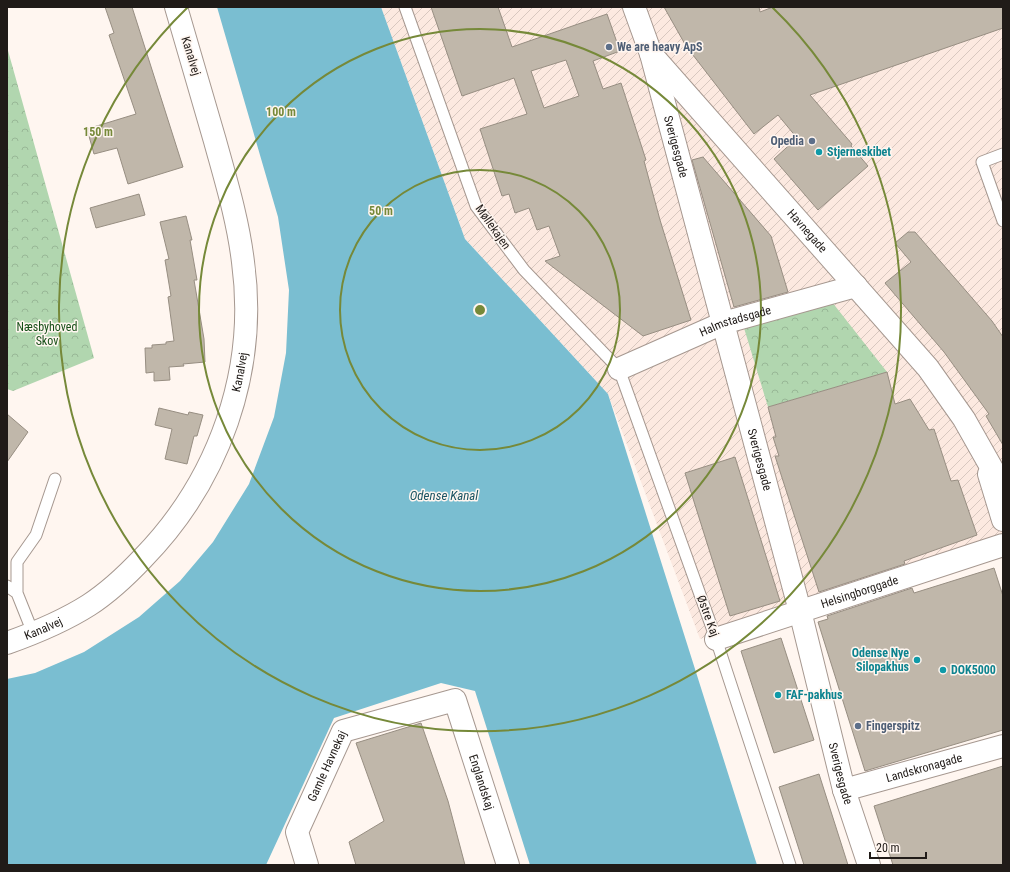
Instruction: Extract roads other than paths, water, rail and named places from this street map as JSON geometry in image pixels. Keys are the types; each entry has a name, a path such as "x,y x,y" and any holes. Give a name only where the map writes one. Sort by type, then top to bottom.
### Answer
{"street":[{"name":"Kanalvej","path":"7,643 33,633 90,604 126,576 157,544 182,513 204,477 223,435 237,386 244,345 246,301 240,239 236,216 176,7"},
{"name":"Havnegade","path":"634,7 651,54 928,368 964,419 1003,488"},
{"name":"Sverigesgade","path":"651,54 800,611 844,790 869,865"},
{"name":"Halmstadsgade","path":"619,369 723,323 856,286"},
{"name":"Havnegade","path":"984,456 1003,520"},
{"name":"Helsingborggade","path":"716,639 1003,546"},
{"name":"Gamle Havnekaj","path":"307,865 297,832 343,731 455,700"},
{"name":"Englandskaj","path":"455,700 508,865"},
{"name":"Landskronagade","path":"844,790 1003,746"}],"lane":[{"name":"Møllekajen","path":"404,7 476,206 524,270 619,369"},
{"path":"1003,154 982,162 1003,221"},
{"name":"Østre Kaj","path":"619,369 716,639 790,865"},
{"path":"33,633 17,593 17,562 36,535 55,478"},
{"path":"7,586 17,593"}],"water":[{"name":"Odense Kanal","path":"217,7 381,7 465,239 608,394 757,865 530,865 475,691 441,683 334,718 266,865 7,865 7,679 35,673 84,652 139,617 180,581 213,542 249,484 274,417 286,353 289,290 278,217"}],"place":[{"name":"We are heavy ApS","path":"609,47"},
{"name":"Opedia","path":"812,141"},
{"name":"Stjerneskibet","path":"819,152"},
{"name":"Odense Nye Silopakhus","path":"917,660"},
{"name":"DOK5000","path":"943,670"},
{"name":"FAF-pakhus","path":"778,695"},
{"name":"Fingerspitz","path":"858,726"}],"park label":[{"name":"Næsbyhoved Skov","path":"47,334"}]}
